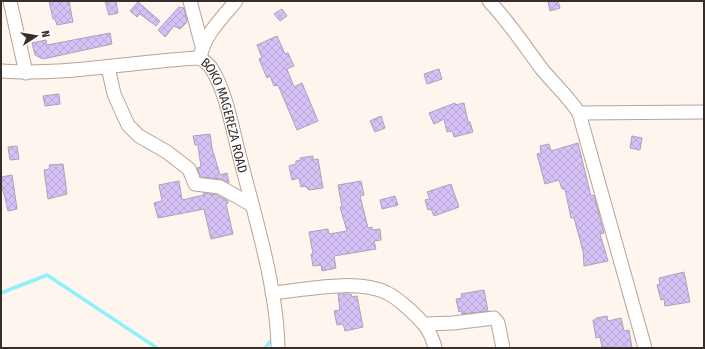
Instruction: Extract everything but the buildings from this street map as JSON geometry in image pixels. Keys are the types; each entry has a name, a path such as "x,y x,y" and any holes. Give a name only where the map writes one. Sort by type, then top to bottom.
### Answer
{"street":[{"path":"10,1 26,73"},
{"path":"190,1 201,52"},
{"path":"201,52 209,33 236,1"},
{"path":"489,1 503,16 541,68 571,101 578,113 645,348"},
{"name":"BOKO MAGEREZA ROAD","path":"1,71 26,73 70,72 201,52 220,86 231,121 272,293 277,323 278,348"},
{"path":"108,67 114,94 120,110 128,125 139,136 168,152 189,169 194,184 220,187 252,205"},
{"path":"578,113 704,112"},
{"path":"272,293 339,286 373,288 386,292 400,301 426,324 432,334 435,348"},
{"path":"426,324 494,318 498,323 503,348"}],"waterway":[{"path":"1,293 47,275 157,348"},
{"path":"265,348 273,338"}]}
